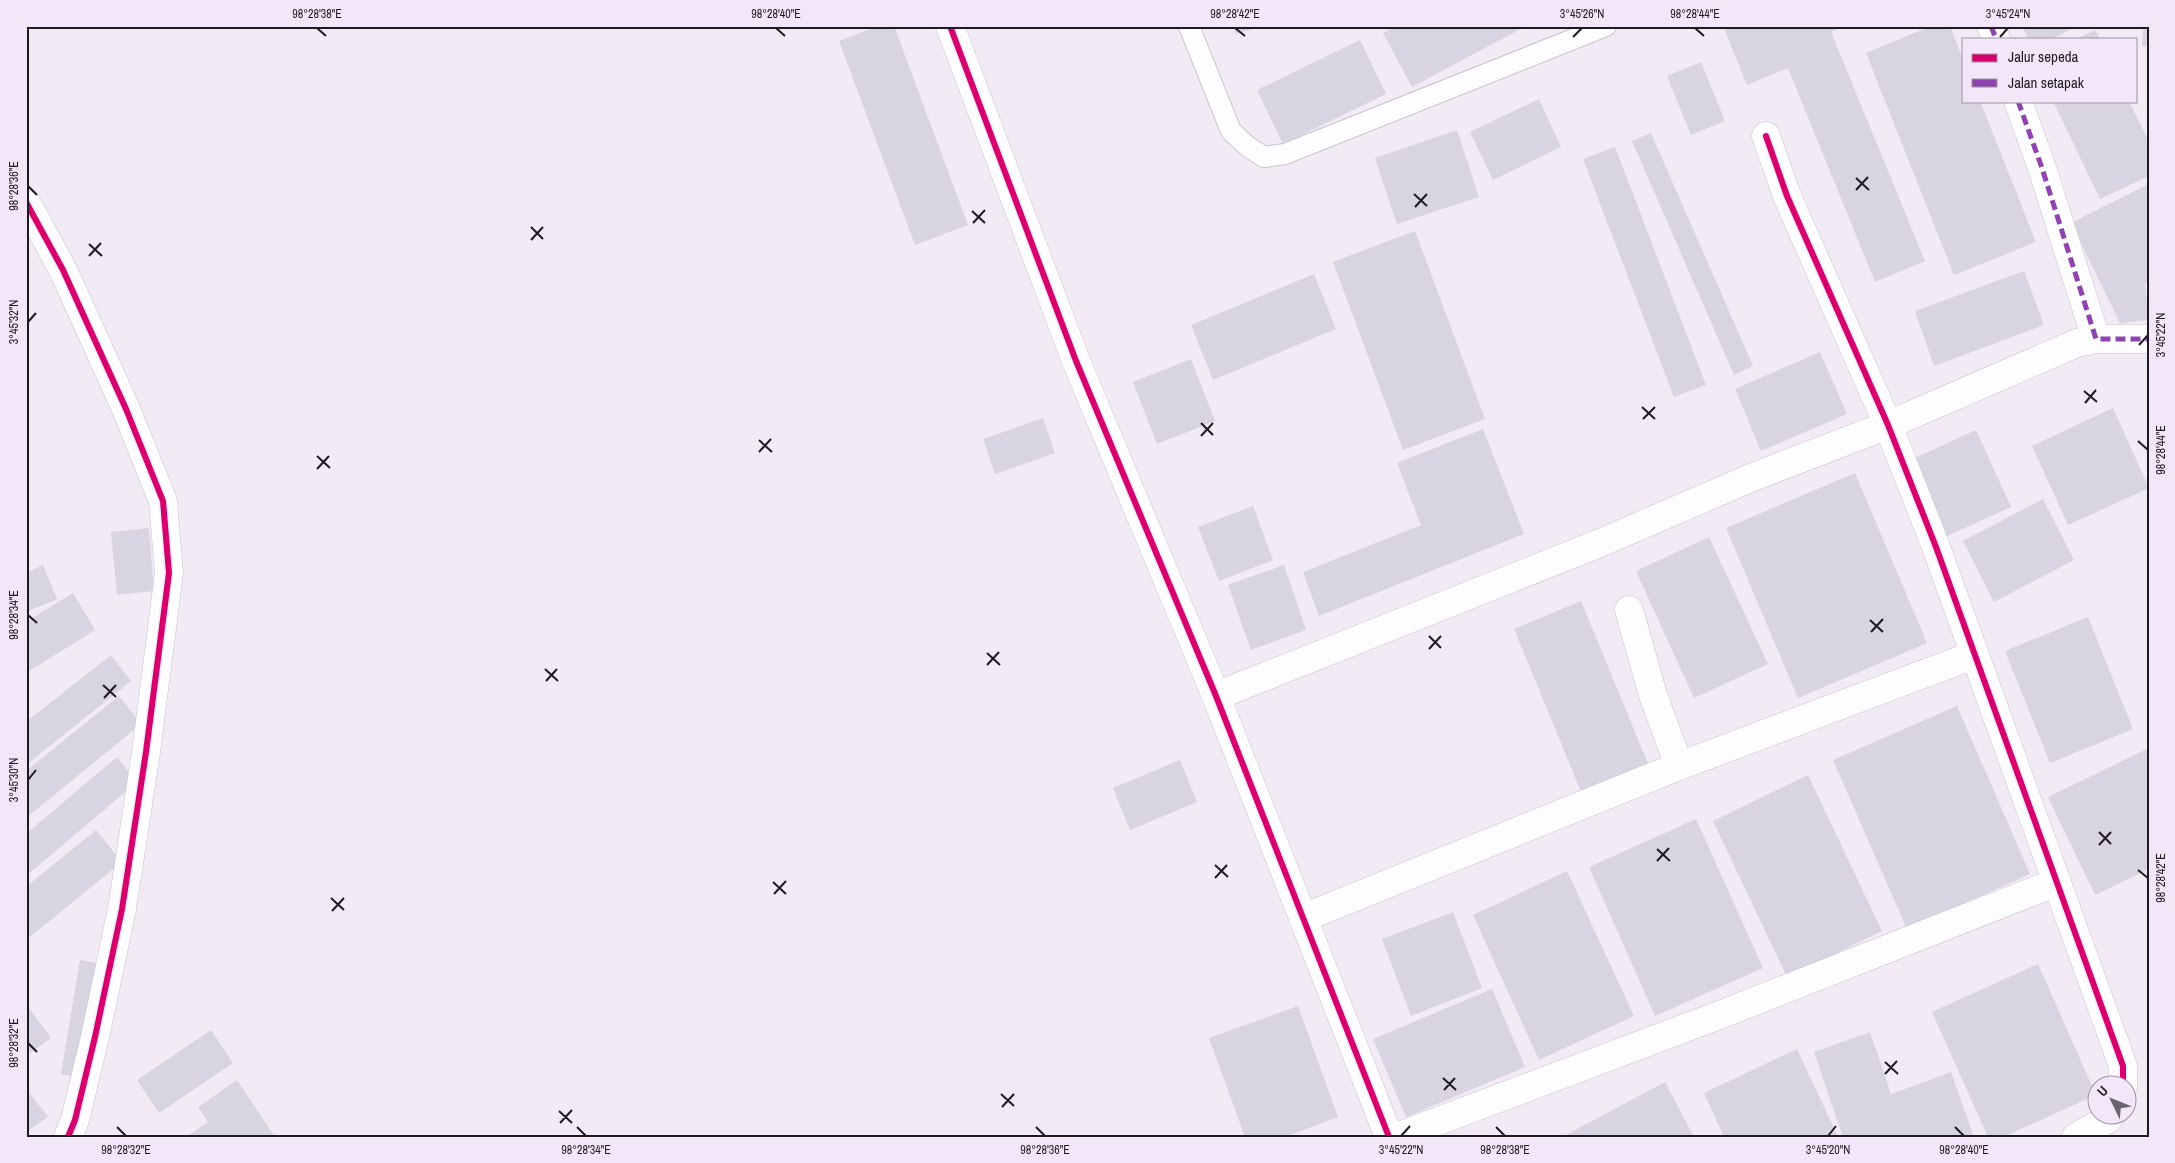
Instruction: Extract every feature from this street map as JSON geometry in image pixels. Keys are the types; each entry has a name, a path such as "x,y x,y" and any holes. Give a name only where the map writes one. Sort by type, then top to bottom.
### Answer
{"street":[{"path":"950,26 1076,361 1216,696 1389,1137"},
{"path":"1991,26 1996,38"},
{"path":"2018,102 2042,168 2096,339"},
{"path":"1766,136 1787,196 1888,425 1936,547 2058,882 2123,1066 2123,1076"},
{"path":"26,202 63,270 126,409 163,501 169,573 146,752 122,908 82,1092 75,1120 68,1137"},
{"path":"1216,696 1591,547 1753,477 1888,425 2076,343 2096,339 2149,339"},
{"path":"1629,610 1653,695 1680,766"},
{"path":"1303,918 1680,766 1974,654"},
{"path":"1396,1137 1718,1016 2058,882"},
{"path":"2076,1137 2096,1126"}],"lane":[{"path":"1189,26 1231,131 1247,146 1264,157 1285,154 1606,26"}],"building":[{"path":"878,26 894,26 968,225 915,245 839,41"},
{"path":"1234,26 1259,26 1259,27 1236,34"},
{"path":"1396,26 1526,26 1412,87 1383,33"},
{"path":"1723,26 1846,26 1831,32 1925,261 1875,282 1788,68 1747,85"},
{"path":"1931,26 1950,26 1962,57 1962,102 1980,102 2036,242 1954,275 1866,53"},
{"path":"2022,26 2077,26 2054,38 2028,38"},
{"path":"2143,26 2149,26 2149,46 2142,46"},
{"path":"2095,30 2099,38 2079,38"},
{"path":"1360,40 1386,94 1283,144 1257,90"},
{"path":"1701,62 1725,121 1691,135 1667,76"},
{"path":"1539,99 1561,147 1493,180 1470,132"},
{"path":"2053,102 2129,102 2149,142 2149,176 2100,199"},
{"path":"1457,130 1479,197 1397,224 1375,158"},
{"path":"1651,133 1753,366 1734,375 1632,141"},
{"path":"1615,147 1706,385 1674,397 1583,159"},
{"path":"2149,184 2149,283 2145,283 2149,320 2120,323 2071,223"},
{"path":"1415,231 1485,419 1403,450 1333,262"},
{"path":"2024,271 2044,325 1934,366 1915,311"},
{"path":"1314,274 1336,329 1213,380 1191,325"},
{"path":"1820,352 1847,414 1761,451 1735,389"},
{"path":"1191,359 1215,421 1157,444 1133,382"},
{"path":"2113,408 2149,488 2068,525 2032,446"},
{"path":"1043,418 1055,453 995,474 983,439"},
{"path":"1483,429 1524,534 1319,616 1303,572 1421,525 1397,463"},
{"path":"1976,430 2011,507 1943,538 1908,461"},
{"path":"1855,473 1927,643 1798,698 1726,528"},
{"path":"2043,499 2074,560 1994,602 1963,541"},
{"path":"1253,506 1273,560 1219,581 1198,527"},
{"path":"149,528 154,591 117,595 111,532"},
{"path":"1709,537 1768,664 1694,698 1636,571"},
{"path":"43,565 57,599 26,612 26,573"},
{"path":"1284,565 1306,630 1251,650 1228,585"},
{"path":"73,593 95,630 26,673 26,622"},
{"path":"1581,601 1649,766 1582,794 1514,629"},
{"path":"2088,617 2133,729 2050,763 2005,651"},
{"path":"111,655 131,681 26,765 26,722"},
{"path":"119,696 141,724 26,818 26,771"},
{"path":"1957,706 2030,874 1907,929 1833,760"},
{"path":"2149,748 2149,869 2095,895 2048,797"},
{"path":"117,757 137,782 26,876 26,834"},
{"path":"1180,760 1197,802 1130,830 1113,788"},
{"path":"1808,775 1882,931 1787,977 1713,821"},
{"path":"1696,819 1763,968 1655,1016 1589,867"},
{"path":"96,830 122,862 26,940 26,887"},
{"path":"1567,871 1634,1016 1539,1060 1473,915"},
{"path":"1453,912 1482,988 1411,1016 1382,939"},
{"path":"80,960 102,964 83,1078 61,1074"},
{"path":"2038,964 2088,1077 2088,1099 2003,1137 1988,1137 1932,1012"},
{"path":"1492,989 1525,1067 1406,1117 1373,1039"},
{"path":"26,1004 51,1038 26,1056"},
{"path":"1298,1006 1338,1117 1285,1137 1245,1137 1209,1038"},
{"path":"211,1030 233,1063 159,1113 137,1080"},
{"path":"1870,1032 1891,1094 1951,1072 1974,1137 1843,1137 1814,1052"},
{"path":"1797,1049 1838,1137 1724,1137 1704,1093"},
{"path":"237,1080 275,1137 186,1137 208,1122 198,1107"},
{"path":"1665,1082 1694,1137 1562,1137"},
{"path":"26,1088 48,1117 26,1132"}],"marked path":[{"path":"1991,26 1996,38"},
{"path":"2018,102 2042,168 2096,339 2149,339"}],"cycle path":[{"path":"950,26 1076,361 1216,696 1389,1137"},
{"path":"1766,136 1787,196 1888,425 1936,547 2123,1066 2123,1076"},
{"path":"26,202 63,270 126,409 163,501 169,573 146,752 122,909 95,1037 75,1120 68,1137"}]}
